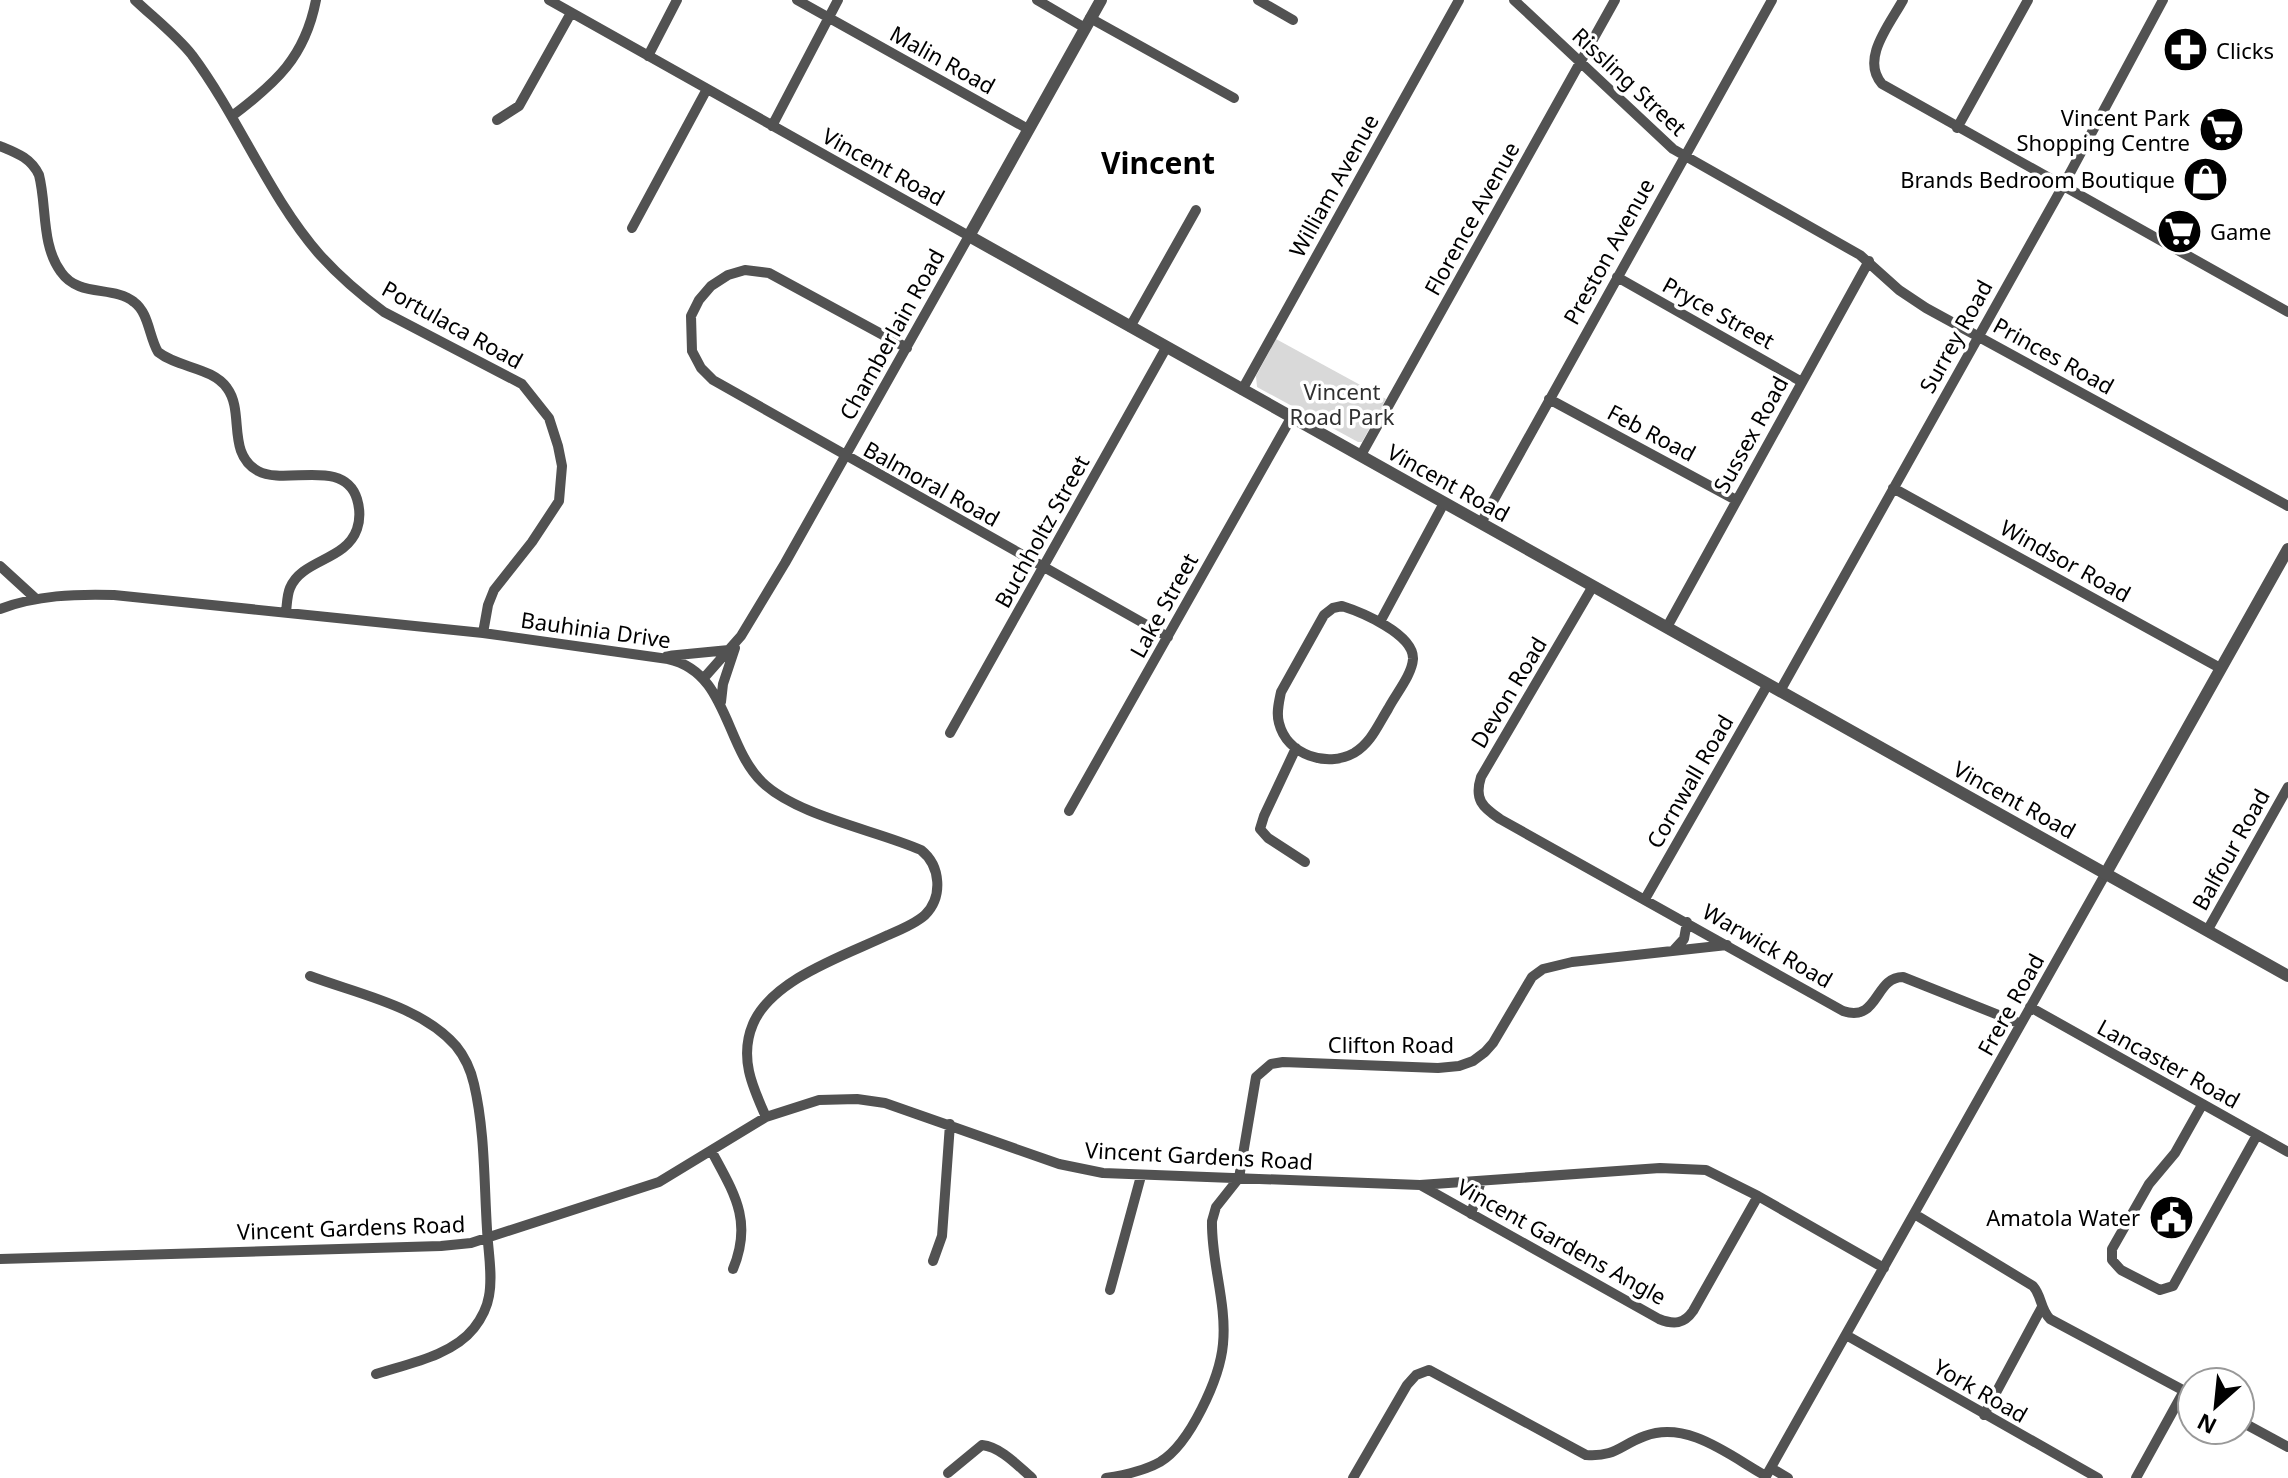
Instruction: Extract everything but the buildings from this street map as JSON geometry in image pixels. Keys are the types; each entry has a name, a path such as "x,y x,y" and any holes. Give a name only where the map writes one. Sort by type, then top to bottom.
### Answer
{"street":[{"name":"Portulaca Road","path":"135,0 192,55 292,218 331,266 384,312 522,384 549,418 562,466 559,501 494,590 483,633"},
{"path":"232,116 269,89 284,73 307,30 316,0"},
{"name":"Vincent Road","path":"549,0 2288,976"},
{"path":"648,56 677,0"},
{"name":"Malin Road","path":"797,0 1028,129"},
{"path":"772,126 838,0"},
{"path":"1037,0 1234,98"},
{"name":"Chamberlain Road","path":"703,679 733,646 785,563 1101,0"},
{"path":"1258,0 1293,20"},
{"name":"William Avenue","path":"1242,390 1459,0"},
{"name":"Rissling Street","path":"1514,0 1684,157"},
{"name":"Florence Avenue","path":"1361,455 1615,0"},
{"name":"Preston Avenue","path":"1481,523 1772,0"},
{"path":"1903,0 1873,59 1875,76 1882,84 2288,312"},
{"path":"1957,128 2028,0"},
{"name":"Surrey Road","path":"1774,687 1893,488 2063,186 2163,0"},
{"path":"497,120 519,106 571,13"},
{"path":"632,228 707,89"},
{"path":"0,146 25,157 35,166 42,187 48,238 61,273 79,286 113,293 136,303 158,352 223,383 232,396 238,443 253,468 266,474 328,476 338,479 355,494 359,515 352,539 339,553 298,576 291,587 286,612"},
{"name":"Princes Road","path":"1684,157 1869,261 1904,294 2288,506"},
{"path":"1130,327 1196,210"},
{"name":"Sussex Road","path":"1667,627 1869,261"},
{"name":"Balmoral Road","path":"907,348 784,280 756,270 728,275 711,286 691,316 692,351 701,368 735,393 1168,637"},
{"name":"Pryce Street","path":"1617,277 1802,382"},
{"name":"Buchholtz Street","path":"950,733 1166,348"},
{"name":"Feb Road","path":"1549,399 1736,500"},
{"name":"Lake Street","path":"1069,811 1291,418"},
{"name":"Windsor Road","path":"1893,488 2220,668"},
{"path":"1380,622 1444,503"},
{"name":"Frere Road","path":"1768,1474 2288,549"},
{"path":"0,566 35,598"},
{"name":"Devon Road","path":"1495,816 1478,800 1477,789 1481,777 1593,586"},
{"name":"Bauhinia Drive","path":"0,609 35,598 114,595 483,633 681,663 703,679 721,707 746,763 771,790 804,807 921,850 933,863 938,882 934,903 917,921 794,982 766,1002 748,1039 747,1069 766,1117"},
{"path":"1342,606 1380,622 1402,638 1411,649 1413,659 1365,746 1341,758 1326,760 1310,757 1286,738 1278,723 1281,692 1324,615 1333,608 1342,606"},
{"path":"657,657 733,646 723,684 721,707"},
{"name":"Cornwall Road","path":"1645,899 1774,687"},
{"path":"1296,748 1260,829 1268,838 1305,862"},
{"name":"Balfour Road","path":"2207,931 2288,787"},
{"name":"Warwick Road","path":"1495,816 1851,1014 1865,1011 1890,981 1903,977 2021,1024"},
{"path":"1673,951 1684,939 1687,922"},
{"name":"Clifton Road","path":"1239,1178 1252,1088 1261,1069 1271,1064 1459,1066 1473,1061 1493,1043 1532,977 1543,969 1572,962 1727,945"},
{"path":"310,976 406,1011 444,1034 467,1064 481,1126 490,1294 482,1316 463,1339 442,1351 376,1374"},
{"name":"Lancaster Road","path":"2030,1007 2288,1152"},
{"name":"Vincent Gardens Road","path":"0,1259 441,1246 487,1239 652,1185 766,1117 819,1100 857,1099 885,1103 1069,1167 1141,1176 1420,1185 1691,1168 1719,1175 1884,1268"},
{"path":"2202,1105 2175,1153 2149,1184 2112,1249 2114,1264 2133,1276 2160,1290 2173,1286 2257,1135"},
{"path":"933,1261 942,1236 950,1124"},
{"path":"712,1152 734,1194 742,1220 741,1246 733,1269"},
{"path":"1110,1290 1141,1176"},
{"path":"1106,1478 1144,1470 1171,1454 1183,1440 1208,1393 1223,1345 1212,1221 1216,1207 1239,1178"},
{"path":"1471,1214 1481,1181"},
{"name":"Vincent Gardens Angle","path":"1420,1185 1659,1319 1676,1323 1683,1322 1693,1311 1758,1196"},
{"path":"1916,1215 2033,1286 2050,1319 2176,1387"},
{"path":"1984,1415 2042,1307"},
{"name":"York Road","path":"1846,1335 2098,1478"},
{"path":"1353,1478 1407,1385 1416,1375 1429,1370 1586,1455 1611,1454 1641,1437 1674,1430 1693,1436 1768,1474 1788,1478"},
{"path":"2136,1478 2176,1413"},
{"path":"2256,1430 2288,1447"},
{"path":"948,1473 986,1445 1032,1478"}],"green space":[{"name":"Vincent Road Park","path":"1276,339 1386,399 1362,442 1257,387 1256,376"}],"place":[{"name":"Clicks","path":"2185,50"},
{"name":"Vincent Park Shopping Centre","path":"2221,130"},
{"name":"Brands Bedroom Boutique","path":"2206,179"},
{"name":"Game","path":"2179,231"},
{"name":"Amatola Water","path":"2171,1217"}],"district":[{"name":"Vincent","path":"1158,162"}]}
